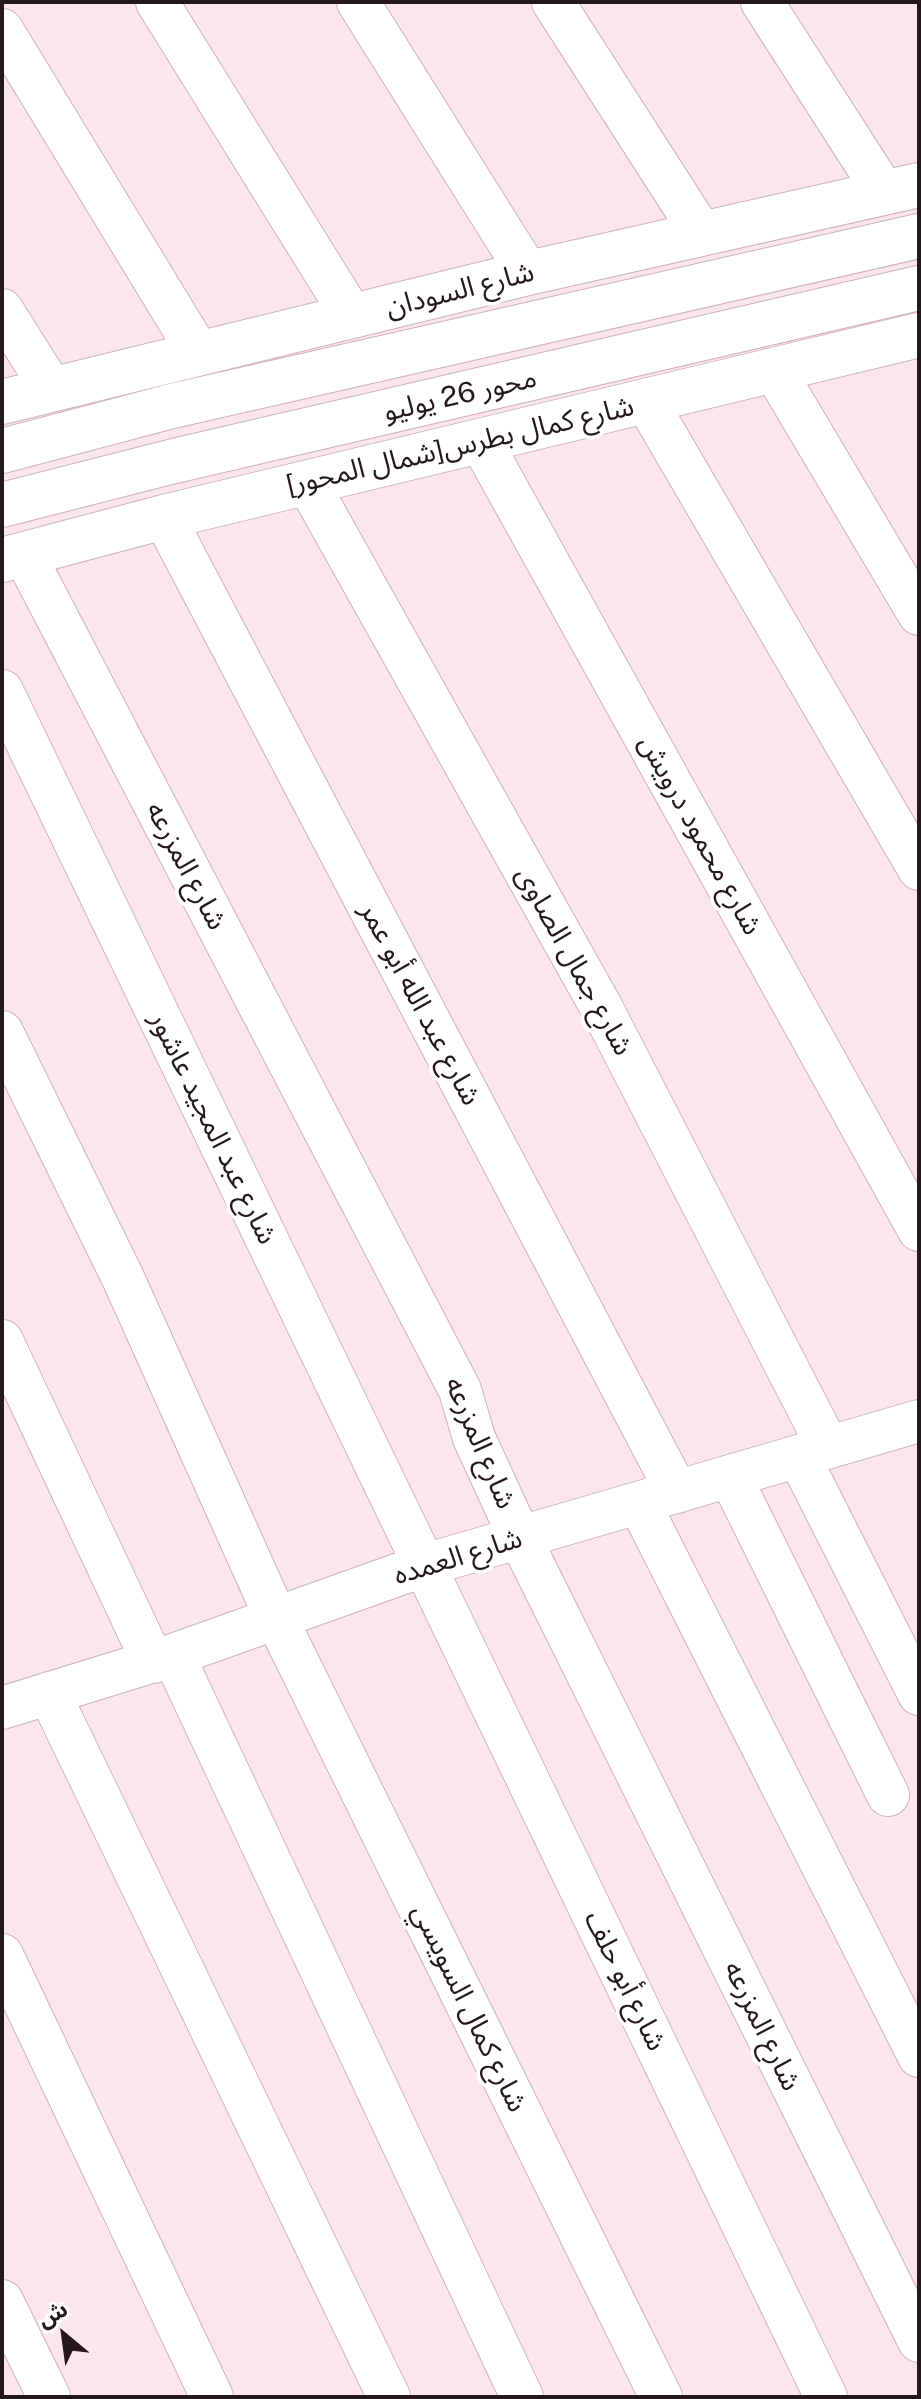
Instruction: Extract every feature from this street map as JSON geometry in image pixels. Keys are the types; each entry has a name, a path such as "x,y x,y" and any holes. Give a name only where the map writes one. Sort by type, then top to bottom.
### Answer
{"main road":[{"name":"شارع السودان","path":"2,402 528,273 902,189"},
{"name":"محور 26 يوليو","path":"2,451 172,406 919,236"},
{"name":"محور 26 يوليو","path":"2,505 174,461 919,288"},
{"name":"شارع كمال بطرس[شمال المحور]","path":"13,557 164,517 919,335"}],"street":[{"path":"157,2 352,316"},
{"path":"358,2 528,273"},
{"path":"553,2 702,234"},
{"path":"762,2 902,189"},
{"path":"2,30 198,352"},
{"path":"2,310 51,388"},
{"path":"774,370 919,614"},
{"path":"646,401 919,869"},
{"name":"شارع محمود درويش","path":"480,440 919,1230"},
{"name":"شارع جمال الصاوى","path":"307,482 600,1005 813,1452 919,1694"},
{"name":"شارع عبد الله أبو عمر","path":"164,517 658,1497 919,2056"},
{"name":"شارع المزرعه","path":"13,557 460,1390 474,1438 520,1538 919,2341"},
{"name":"شارع عبد المجيد عاشور","path":"2,691 425,1565"},
{"name":"شارع كمال السويسي","path":"2,1032 123,1278 276,1618 661,2397"},
{"path":"2,1341 163,1658 522,2397"},
{"name":"شارع العمده","path":"2,1708 163,1658 425,1565 919,1421"},
{"path":"730,1476 888,1795"},
{"name":"شارع أبو حلف","path":"425,1565 826,2397"},
{"path":"49,1693 389,2397"},
{"path":"2,1955 212,2397"},
{"path":"2,2301 49,2397"}]}
